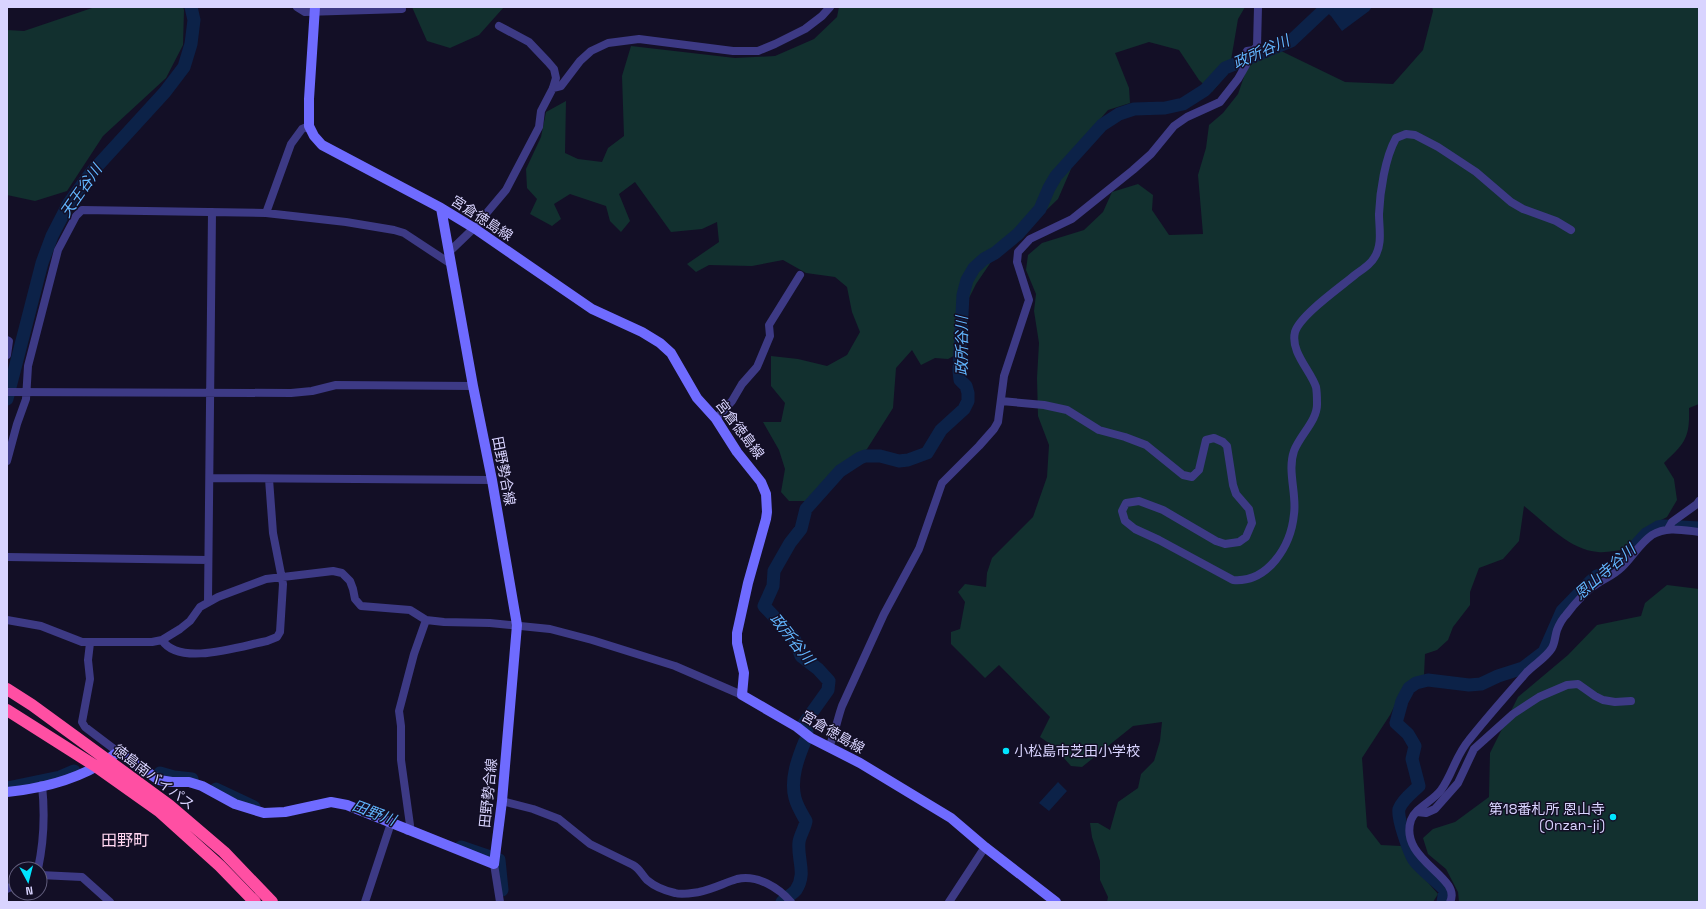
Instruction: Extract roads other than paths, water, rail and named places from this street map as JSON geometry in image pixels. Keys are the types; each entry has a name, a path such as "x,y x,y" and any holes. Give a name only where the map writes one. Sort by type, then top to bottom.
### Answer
{"highway":[{"name":"徳島南バイパス","path":"7,689 32,705 169,805 224,852 272,902"},
{"name":"徳島南バイパス","path":"7,710 97,766 159,811 220,866 255,902"}],"main road":[{"path":"309,126 314,9"},
{"name":"宮倉徳島線","path":"309,126 314,136 322,145 441,208 474,228 592,309 642,332 660,343 671,354 697,398 716,419 737,452 761,482 766,500 766,519 748,583 737,633 737,643 744,673 742,695 785,719 811,738 908,791 950,818 1056,902"},
{"name":"田野勢合線","path":"441,208 473,386 492,480 517,625 502,801 494,864"},
{"path":"7,792 75,778 108,760 118,752 159,780 189,782 202,786 247,809 276,814 331,802 347,805 494,864"}],"street":[{"path":"297,7 305,12 314,9 402,10"},
{"path":"554,88 561,86 580,61 591,51 608,43 639,39 733,51 758,51 805,29 822,16 830,7"},
{"path":"829,747 842,706 884,614 919,549 942,483 994,429 998,422 1004,376 1029,300 1017,262 1018,252 1030,239 1072,219 1133,170 1151,154 1174,126 1187,117 1220,102 1238,80 1246,65 1244,56 1247,51 1254,50 1257,46 1258,7"},
{"path":"449,252 474,228 506,190 538,127 541,111 554,88 556,78 554,69 529,42 499,26"},
{"path":"266,212 291,144 302,129 309,126"},
{"path":"1001,401 1044,405 1067,410 1099,430 1125,437 1146,445 1183,475 1192,477 1199,470 1206,440 1214,438 1223,442 1227,446 1233,485 1236,494 1249,509 1252,523 1246,537 1239,542 1225,544 1177,516 1139,501 1126,503 1122,511 1125,521 1135,529 1184,552 1233,580 1242,581 1261,574 1270,566 1281,554 1289,537 1294,515 1292,463 1294,451 1315,414 1318,405 1316,388 1297,351 1294,338 1296,331 1303,319 1329,295 1374,259 1378,250 1381,190 1391,147 1396,138 1406,134 1415,135 1438,147 1476,172 1511,202 1523,209 1556,221 1572,230"},
{"path":"7,461 17,424 26,399 25,392 28,366 58,250 74,221 82,210 266,212 394,230 404,233 451,264"},
{"path":"208,601 212,212"},
{"path":"716,419 732,401 742,384 757,367 770,336 769,325 800,275"},
{"path":"7,340 9,341 7,355"},
{"path":"7,392 291,393 312,391 336,385 473,386"},
{"path":"210,478 269,480 382,478 492,480"},
{"path":"162,640 165,645 172,650 193,654 267,641 277,637 280,632 284,584 273,533 269,480"},
{"path":"1668,529 1672,522 1697,504 1699,500"},
{"path":"1450,902 1451,891 1445,880 1419,857 1412,844 1410,832 1411,820 1417,812 1440,792 1449,777 1458,755 1467,742 1527,672 1542,659 1552,647 1557,630 1565,616 1588,590 1613,576 1652,535 1668,529 1699,532"},
{"path":"7,557 208,560"},
{"path":"7,620 41,626 82,642 152,642 162,640 180,629 190,621 200,607 208,601 266,579 333,571 342,573 350,581 355,599 361,606 410,610 426,620 444,622 463,621 550,629 592,640 675,666 742,695"},
{"path":"409,829 401,760 399,711 414,654 426,620"},
{"path":"90,642 88,660 90,679 82,722 85,727 118,752"},
{"path":"1417,812 1426,813 1435,809 1458,783 1474,750 1513,714 1539,697 1567,685 1578,684 1594,696 1603,700 1615,702 1630,701"},
{"path":"40,861 42,852 45,808 42,786"},
{"path":"502,801 533,809 560,819 590,844 634,864 651,883 677,894 709,890 738,879 749,878 773,886 788,899"},
{"path":"365,902 391,823"},
{"path":"949,902 985,847"},
{"path":"494,864 500,902"},
{"path":"48,875 82,877 110,902"}],"water":[{"path":"1321,7 1372,7 1369,11 1342,31 1331,16"},
{"path":"1058,782 1067,791 1049,811 1039,803"}],"waterway":[{"name":"天王谷川","path":"7,399 42,263 52,236 69,203 90,174 165,92 184,67 191,44 194,20 191,7"},
{"name":"政所谷川","path":"807,731 803,725 828,690 829,681 818,669 801,656 794,638 764,606 773,586 774,571 790,543 801,529 806,509 840,471 865,456 880,456 899,461 908,460 927,453 941,430 964,409 968,401 968,393 966,386 960,380 959,371 963,295 967,280 974,268 1018,234 1040,209 1056,176 1102,125 1119,114 1134,109 1165,108 1183,104 1205,90 1225,68 1291,41 1327,7"},
{"name":"恩山寺谷川","path":"1443,902 1445,890 1414,860 1400,820 1400,806 1419,786 1412,759 1415,746 1408,734 1396,723 1402,701 1409,688 1416,683 1428,680 1469,685 1481,684 1498,676 1523,668 1544,652 1562,611 1597,576 1609,572 1617,566 1646,534 1658,527 1664,526 1699,528"},
{"name":"政所谷川","path":"782,902 796,890 801,878 799,842 806,821 796,801 793,783 797,761 805,741"},
{"name":"田野川","path":"7,788 60,777 74,771"},
{"name":"田野川","path":"160,773 174,777 192,779"},
{"name":"田野川","path":"216,789 254,807"},
{"name":"田野川","path":"461,847 499,860 502,890"}],"place":[{"name":"小松島市芝田小学校","path":"1006,751"},
{"name":"第18番札所 恩山寺 (Onzan-ji)","path":"1613,817"}],"district":[{"name":"田野町","path":"125,840"}]}
